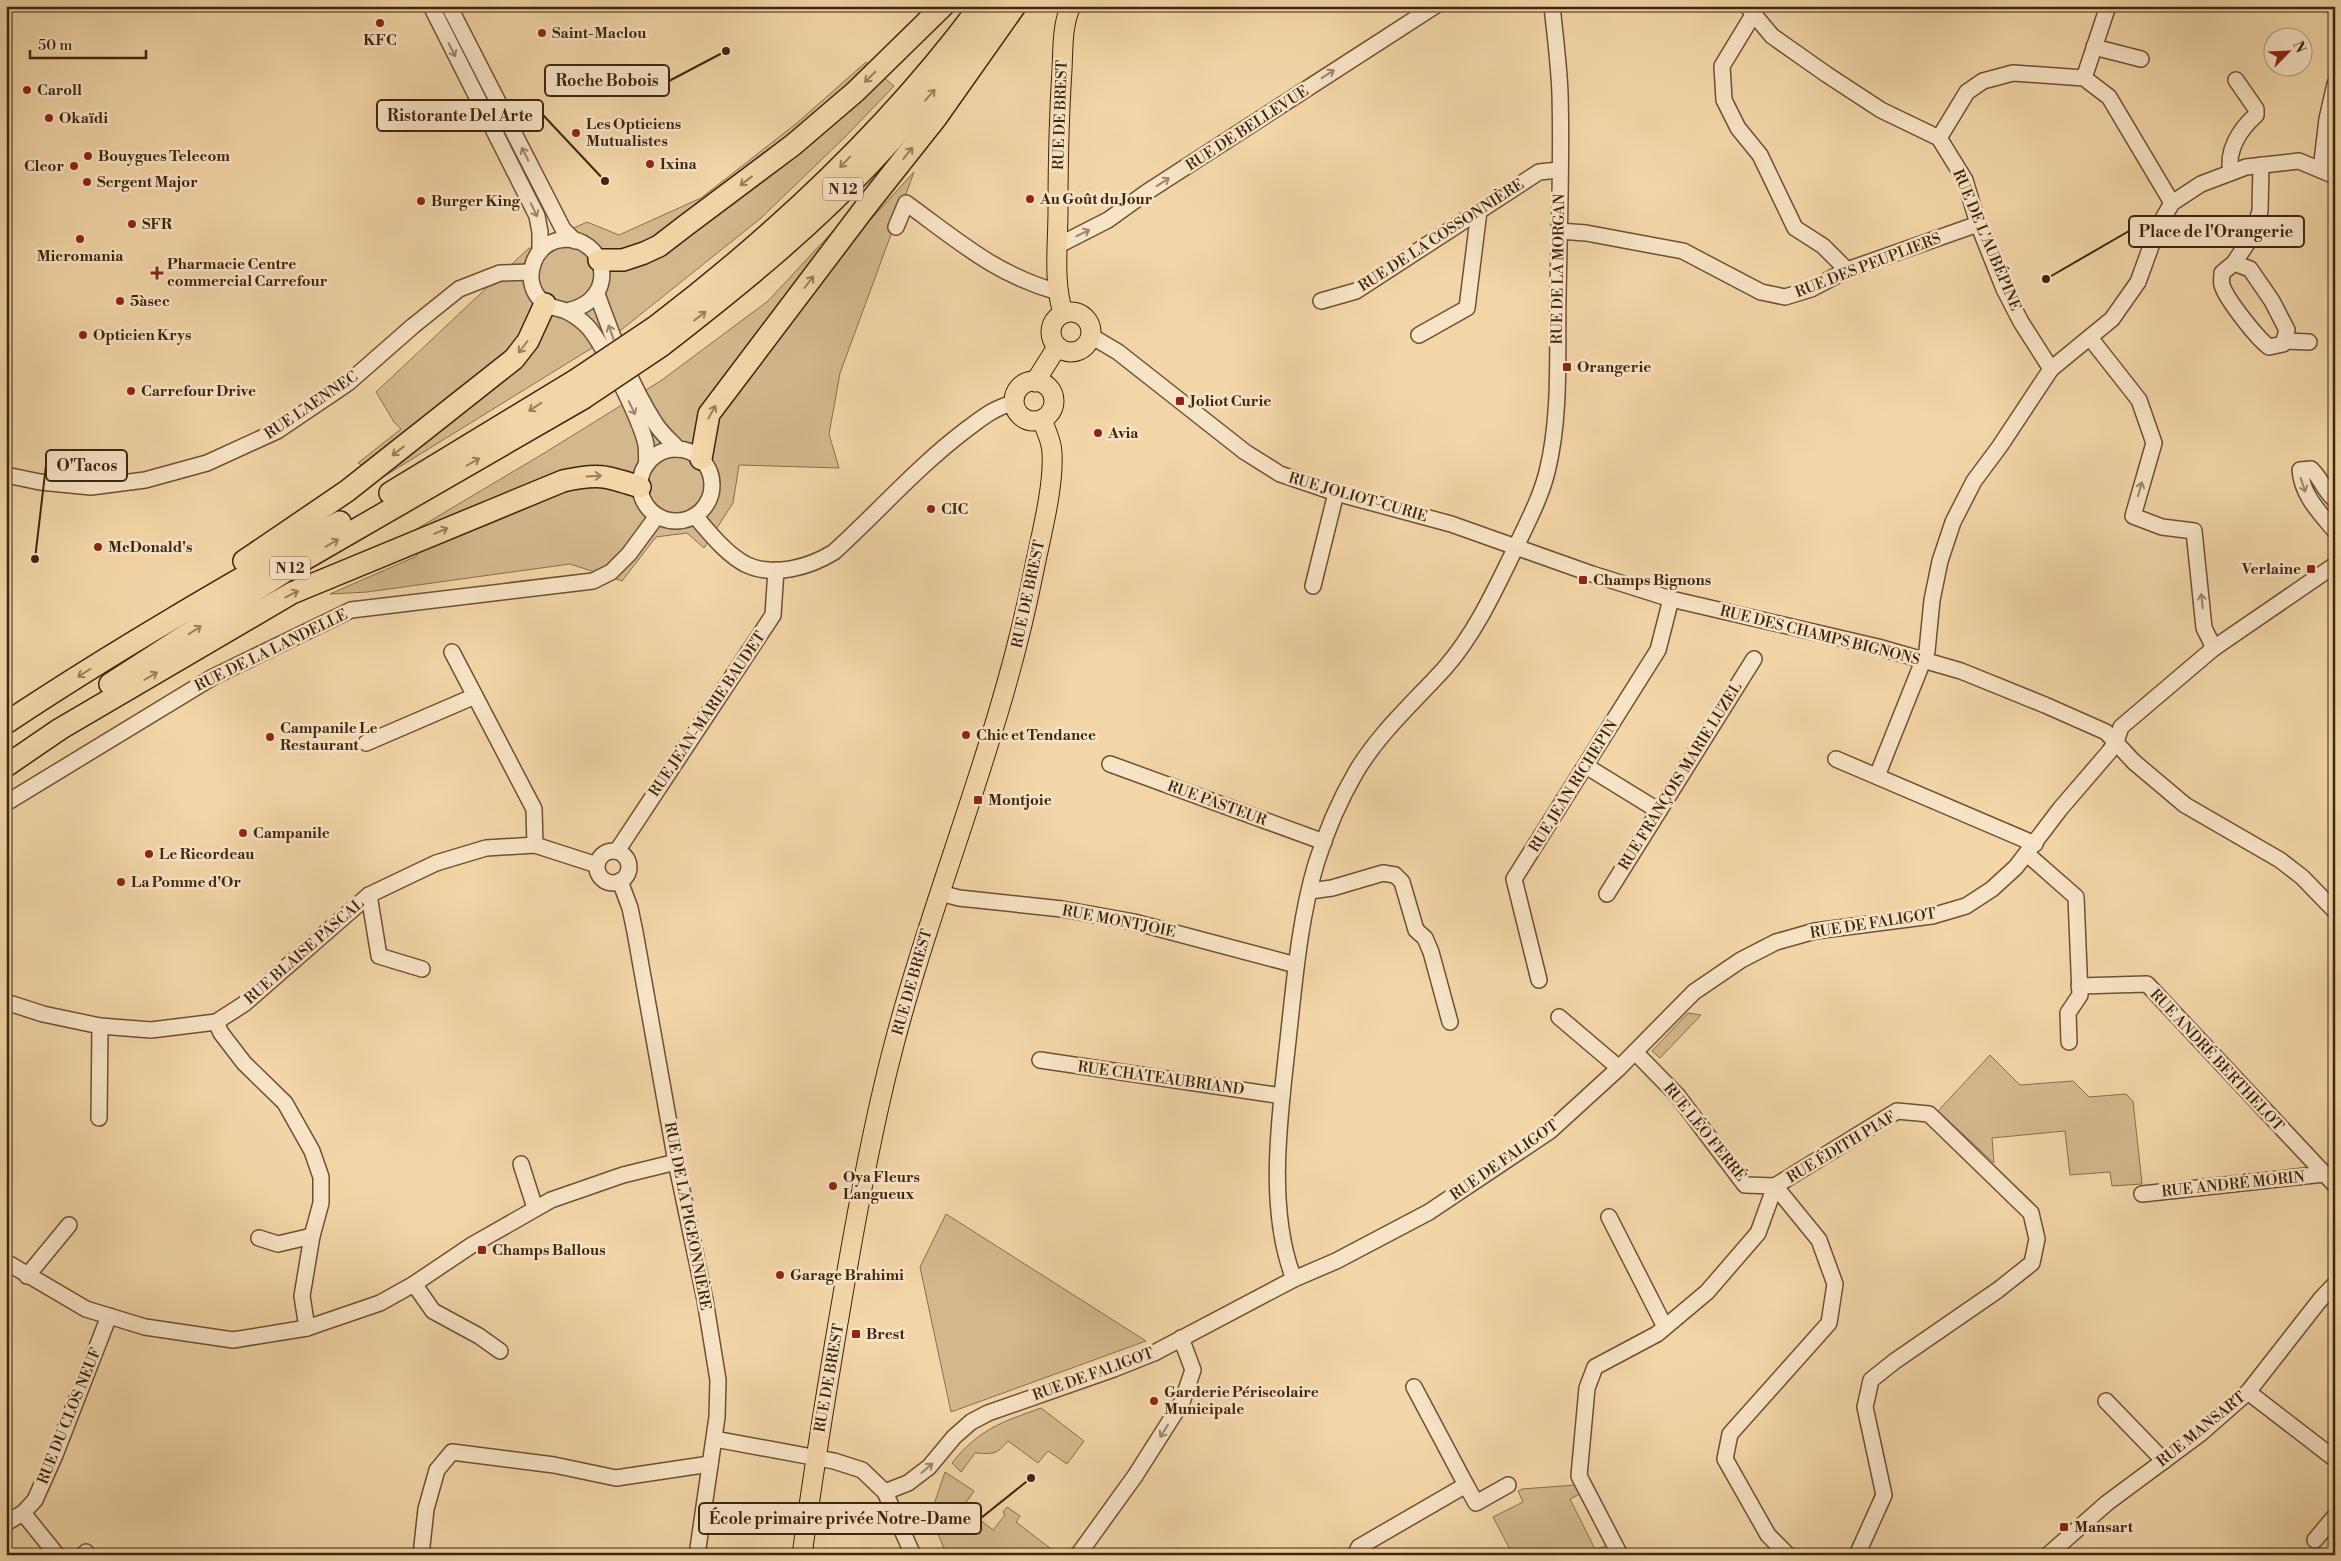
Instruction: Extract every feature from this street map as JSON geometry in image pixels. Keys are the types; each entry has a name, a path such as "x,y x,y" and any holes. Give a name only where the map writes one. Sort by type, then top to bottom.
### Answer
{"highway":[{"path":"599,260 623,260 659,246 793,144 855,92 943,6"},
{"name":"N 12","path":"658,336 820,188 925,75 980,6"},
{"name":"N 12","path":"6,750 298,563 579,390 783,247 877,156 940,84 999,6"},
{"path":"701,458 709,414 864,208 936,118 1015,6"},
{"path":"215,593 242,562 347,491 514,358 528,341 545,304"},
{"name":"N 12","path":"6,723 110,656 215,593 455,455 579,390"},
{"path":"6,766 60,729 292,593 563,481 583,477 604,476 640,487"}],"main road":[{"name":"RUE DE BREST","path":"1063,313 1058,292 1057,246 1059,100 1062,56 1068,13 1071,6"},
{"path":"1075,312 1081,314 1090,324 1091,336 1085,347 1080,351 1062,350 1053,342 1051,329 1053,322 1063,313 1075,312"},
{"path":"1041,384 1062,350"},
{"path":"1041,384 1052,392 1054,405 1052,411 1042,420 1030,421 1024,419 1014,403 1020,387 1041,384"},
{"name":"RUE DE BREST","path":"802,1555 815,1457 872,1134 908,993 1017,649 1043,527 1052,459 1050,440 1042,420"}],"street":[{"path":"431,6 537,216 540,232 540,251"},
{"path":"449,6 563,229 575,241"},
{"path":"905,43 934,6"},
{"name":"RUE DE BELLEVUE","path":"1057,246 1108,220 1147,192 1435,6"},
{"name":"RUE DE LA MORGAN","path":"1294,1279 1288,1265 1282,1228 1278,1174 1282,1096 1296,965 1310,890 1324,842 1337,807 1358,768 1384,734 1445,668 1470,636 1525,528 1546,473 1555,424 1559,231 1560,93 1552,6"},
{"path":"2084,78 2108,6"},
{"path":"1847,270 1824,246 1795,228 1760,155 1738,128 1724,100 1722,66 1750,10 1772,36 1826,74 1881,110 1939,138 1967,92 1983,81 2013,73 2084,78 2109,97 2172,203"},
{"path":"2094,47 2141,59"},
{"path":"2231,172 2229,161 2243,127 2256,115 2256,109 2236,80"},
{"path":"1877,776 1927,651 1932,600 1940,561 1953,522 1974,481 2000,446 2051,369 2062,358 2090,339 2112,319 2138,282 2158,227 2172,203 2201,184 2246,166 2299,161 2328,173 2327,119 2335,84"},
{"name":"RUE DE L'AUBÉPINE","path":"1939,138 1965,180 1978,224 2004,288 2021,322 2051,369"},
{"path":"2261,165 2260,211 2252,236 2234,263 2222,273 2222,285 2260,340 2269,347 2283,344 2286,341 2309,342"},
{"name":"RUE DE LA COSSONNIÈRE","path":"1321,301 1356,291 1539,172 1559,170"},
{"path":"896,227 906,203 988,263 1014,276 1058,292"},
{"path":"1419,336 1467,308 1479,211"},
{"name":"RUE DES PEUPLIERS","path":"1559,231 1586,233 1683,251 1761,292 1785,297 1811,289 1847,270 1978,224"},
{"path":"556,241 575,241 585,245 599,260 602,272 601,283 597,294 584,306 567,311 556,310 545,304 537,295 532,284 531,272 534,261 540,251 556,241"},
{"path":"2234,263 2250,269 2272,301 2287,330 2286,341"},
{"name":"RUE LAENNEC","path":"6,475 40,482 91,487 145,480 207,463 277,431 348,383 459,289 500,272 531,272"},
{"path":"597,294 612,336 641,399 656,425 678,449"},
{"path":"567,311 587,326 598,340 642,430 646,446 647,464"},
{"name":"RUE JOLIOT-CURIE","path":"1091,336 1118,352 1260,463 1280,474 1336,493 1451,524 1516,546"},
{"path":"2090,339 2139,400 2154,442 2133,516 2162,527 2194,531 2204,628 2214,648"},
{"path":"695,516 715,538 740,560 763,569 796,568 820,561 834,552 920,467 950,442 995,409 1014,403"},
{"path":"678,449 690,452 701,458 711,477 712,488 704,508 695,516 676,521 657,516 648,508 642,498 640,487 641,475 655,455 666,450 678,449"},
{"path":"2335,500 2327,493 2319,476 2311,469 2300,470 2301,484 2314,506 2335,531"},
{"path":"1313,586 1336,493"},
{"name":"RUE DE LA LANDELLE","path":"6,803 213,677 351,610 593,581 611,572 629,554 657,516"},
{"name":"RUE DES CHAMPS BIGNONS","path":"1516,546 1592,574 1671,599 1827,634 1961,671 2106,732 2125,753 2185,805 2280,860 2302,877 2335,911"},
{"name":"RUE DE FALIGOT","path":"884,1492 908,1483 929,1467 954,1437 971,1422 988,1413 1154,1353 1294,1279 1336,1261 1429,1212 1550,1131 1635,1052 1694,992 1741,960 1776,942 1815,931 1932,916 1966,906 1992,889 2031,849 2060,809 2116,742 2121,727 2214,648 2335,566"},
{"name":"RUE JEAN-MARIE BAUDET","path":"617,851 774,615 776,570"},
{"name":"RUE JEAN RICHEPIN","path":"1539,980 1514,879 1658,650 1671,599"},
{"path":"452,652 534,809 535,845"},
{"name":"RUE FRANÇOIS MARIE LUZEL","path":"1607,894 1754,659"},
{"path":"366,743 475,696"},
{"path":"1836,759 1877,776 2031,849 2076,897 2078,986 2080,995 2068,1013 2069,1042"},
{"name":"RUE PASTEUR","path":"1110,764 1324,842"},
{"path":"1586,766 1659,811"},
{"name":"RUE BLAISE PASCAL","path":"6,1002 43,1014 100,1026 151,1030 216,1022 244,1004 369,895 436,863 486,848 535,845 597,864"},
{"path":"611,851 617,851 625,856 628,865 627,874 620,881 610,882 602,878 597,864 602,855 611,851"},
{"path":"1310,890 1332,888 1383,873 1395,875 1402,882 1416,930 1425,938 1431,952 1450,1022"},
{"name":"RUE DE LA PIGEONNIÈRE","path":"620,881 630,908 635,932 676,1162 705,1300 718,1380 715,1438 697,1555"},
{"name":"RUE MONTJOIE","path":"940,893 959,898 1062,909 1134,922 1296,965"},
{"path":"369,895 379,956 422,969"},
{"name":"RUE ANDRÉ BERTHELOT","path":"2078,986 2147,984 2335,1185"},
{"path":"1559,1017 1618,1068"},
{"path":"216,1022 221,1033 244,1063 285,1103 312,1151 321,1177 321,1203 312,1236 302,1296 307,1328"},
{"path":"100,1026 100,1118"},
{"name":"RUE LÉO FERRÉ","path":"1635,1052 1677,1095 1745,1184 1775,1186"},
{"name":"RUE CHATEAUBRIAND","path":"1040,1060 1282,1096"},
{"name":"RUE ÉDITH PIAF","path":"1788,1555 1768,1536 1725,1458 1730,1434 1829,1323 1835,1284 1819,1240 1775,1186 1897,1111 1929,1114 2031,1214 2037,1239 2032,1263 1998,1290 1894,1361 1871,1380 1865,1407 1884,1495 1857,1555"},
{"path":"6,1262 86,1309 145,1327 233,1340 307,1328 380,1303 414,1284 472,1245 551,1200 623,1175 676,1162"},
{"path":"521,1164 535,1208"},
{"name":"RUE ANDRÉ MORIN","path":"2142,1194 2324,1174"},
{"path":"1620,1555 1579,1476 1588,1388 1595,1367 1657,1334 1707,1292 1758,1233 1775,1186"},
{"path":"1609,1216 1665,1328"},
{"path":"27,1276 69,1225"},
{"path":"259,1238 278,1244 312,1236"},
{"path":"414,1284 433,1311 479,1336 500,1351"},
{"name":"RUE MANSART","path":"2048,1555 2107,1503 2200,1434 2248,1392 2320,1300 2335,1284"},
{"name":"RUE DU CLOS NEUF","path":"6,1523 23,1513 34,1500 55,1455 109,1316"},
{"path":"1078,1555 1139,1470 1182,1402 1193,1370 1182,1338"},
{"path":"1414,1387 1476,1503 1508,1485"},
{"path":"2248,1392 2335,1459"},
{"path":"2106,1401 2164,1461"},
{"path":"715,1438 834,1461 862,1470 884,1492 913,1555"},
{"path":"421,1555 426,1509 436,1470 452,1452 554,1464 616,1478 710,1464"},
{"path":"1355,1555 1359,1547 1466,1485"},
{"path":"23,1513 57,1555"},
{"path":"2315,1540 2335,1516"}],"shaded area":[{"path":"866,62 894,86 847,135 761,218 621,330 383,477 358,463 401,429 394,422 376,392 528,249 587,222 619,235 701,198 797,123"},
{"path":"914,172 840,373 829,434 839,468 739,465 733,503 704,548 687,533 656,537 622,581 570,564 367,592 330,594 417,556 415,530 662,380 768,301 835,229 851,241"},
{"path":"1688,1013 1701,1015 1660,1058 1652,1051"},
{"path":"1990,1055 2020,1085 2073,1081 2089,1097 2126,1094 2133,1101 2142,1184 2112,1186 2110,1172 2070,1175 2065,1131 1992,1138 1994,1163 1938,1111"},
{"path":"946,1214 1146,1341 951,1412 920,1267"},
{"path":"1041,1408 1084,1441 1067,1464 1048,1451 1038,1463 1008,1441 994,1453 975,1453 961,1472 952,1463 962,1451 982,1434 1014,1418"},
{"path":"945,1472 974,1491 963,1507 993,1530 1005,1515 1003,1512 1007,1507 1020,1516 1016,1522 1059,1555 947,1555 930,1516"},
{"path":"1575,1485 1580,1494 1570,1499 1595,1549 1606,1546 1610,1555 1513,1555 1493,1517 1523,1502 1518,1491 1522,1489"}],"place":[{"name":"KFC","path":"380,23"},
{"name":"Saint-Maclou","path":"542,33"},
{"name":"Roche Bobois","path":"726,51"},
{"name":"Caroll","path":"27,90"},
{"name":"Okaïdi","path":"49,118"},
{"name":"Les Opticiens Mutualistes","path":"576,133"},
{"name":"Bouygues Telecom","path":"88,156"},
{"name":"Ixina","path":"650,164"},
{"name":"Cleor","path":"74,166"},
{"name":"Ristorante Del Arte","path":"605,181"},
{"name":"Sergent Major","path":"87,182"},
{"name":"Au Goût du Jour","path":"1030,199"},
{"name":"Burger King","path":"421,201"},
{"name":"SFR","path":"132,224"},
{"name":"Micromania","path":"80,239"},
{"name":"Pharmacie Centre commercial Carrefour","path":"157,273"},
{"name":"Place de l'Orangerie","path":"2046,279"},
{"name":"5àsec","path":"120,301"},
{"name":"Opticien Krys","path":"83,335"},
{"name":"Orangerie","path":"1567,367"},
{"name":"Carrefour Drive","path":"131,391"},
{"name":"Joliot Curie","path":"1180,401"},
{"name":"Avia","path":"1098,433"},
{"name":"CIC","path":"931,509"},
{"name":"McDonald's","path":"98,547"},
{"name":"O'Tacos","path":"35,559"},
{"name":"Verlaine","path":"2311,569"},
{"name":"Champs Bignons","path":"1583,580"},
{"name":"Chic et Tendance","path":"966,735"},
{"name":"Campanile Le Restaurant","path":"270,737"},
{"name":"Montjoie","path":"978,800"},
{"name":"Campanile","path":"243,833"},
{"name":"Le Ricordeau","path":"149,854"},
{"name":"La Pomme d'Or","path":"121,882"},
{"name":"Oya Fleurs Langueux","path":"833,1186"},
{"name":"Champs Ballous","path":"482,1250"},
{"name":"Garage Brahimi","path":"780,1275"},
{"name":"Brest","path":"856,1334"},
{"name":"Garderie Périscolaire Municipale","path":"1154,1401"},
{"name":"École primaire privée Notre-Dame","path":"1031,1478"},
{"name":"Mansart","path":"2064,1527"}]}
